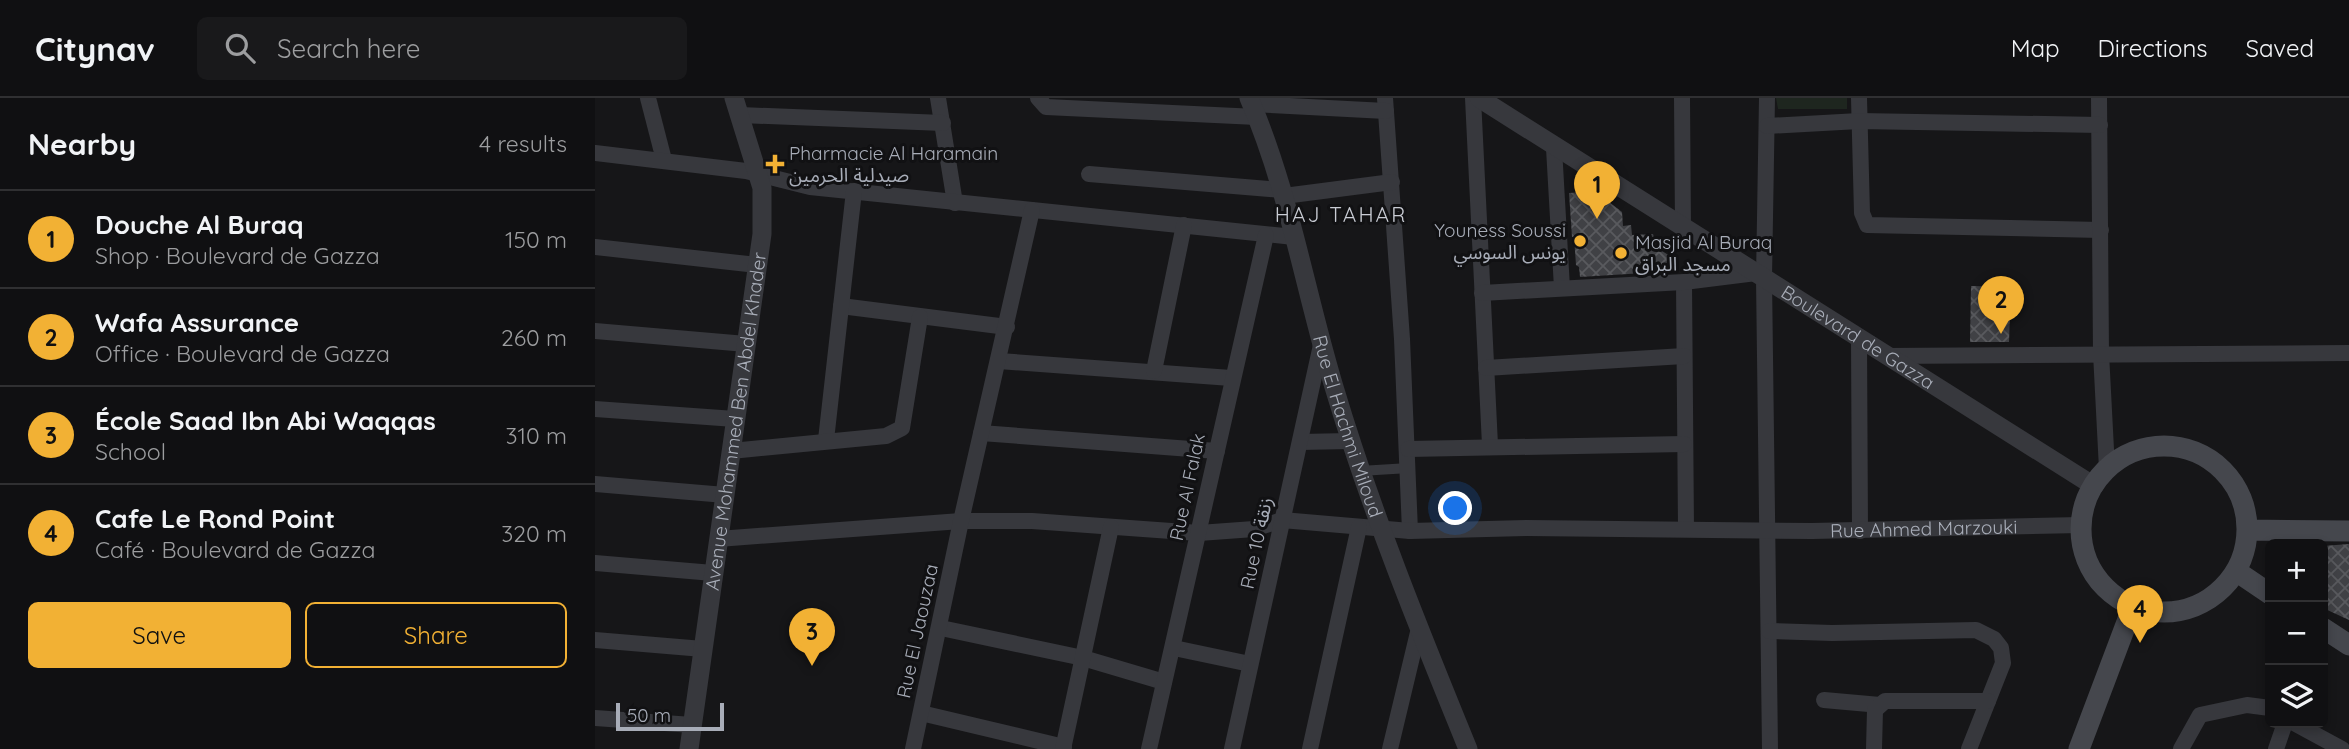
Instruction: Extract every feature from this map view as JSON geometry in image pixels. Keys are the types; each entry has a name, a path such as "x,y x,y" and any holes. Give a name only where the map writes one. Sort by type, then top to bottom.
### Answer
{"main road":[{"path":"2152,448 2177,448 2201,456 2221,470 2237,490 2247,530 2236,571 2218,592 2189,608 2155,611 2133,606 2115,596 2094,574 2083,545 2081,525 2085,505 2100,478 2128,455 2152,448"},
{"path":"2247,530 2349,531"},
{"path":"2236,571 2265,591"},
{"path":"2079,749 2133,606"},
{"path":"2328,631 2349,645"}],"street":[{"path":"648,98 664,160"},
{"path":"938,98 955,203"},
{"path":"1038,98 1047,107 1323,103 1386,105 1408,449 1410,531"},
{"path":"1473,98 1490,445"},
{"name":"Boulevard de Gazza","path":"1479,98 1859,340 2100,478"},
{"path":"1682,98 1683,228"},
{"path":"1767,98 1761,276 1770,749"},
{"path":"1859,98 1863,221 1876,227 2101,230"},
{"path":"2099,98 2100,478"},
{"name":"Rue El Hachmi Miloud","path":"1252,106 1270,146 1321,345 1359,471 1468,749"},
{"path":"737,107 943,123"},
{"name":"Avenue Mohammed Ben Abdel Khader","path":"689,749 763,208 759,174 737,107"},
{"path":"1767,126 1859,121 2100,125"},
{"path":"1554,148 1562,288"},
{"path":"595,152 759,174 810,187 1294,237"},
{"path":"1089,174 1282,193 1392,182"},
{"path":"826,440 854,191"},
{"name":"Rue El Jaouzaa","path":"913,749 941,628 961,520 1032,210"},
{"path":"1154,371 1184,225"},
{"name":"Rue Al Falak","path":"1149,749 1174,648 1231,378 1266,234"},
{"path":"595,247 757,265"},
{"path":"1482,293 1761,276"},
{"path":"1684,282 1686,529"},
{"path":"841,306 1007,327"},
{"path":"731,451 886,436 902,428 920,317"},
{"path":"595,331 746,344"},
{"path":"1859,340 1860,531"},
{"name":"Rue 10 زنقة","path":"1232,749 1321,345"},
{"path":"1886,356 2101,352 2349,353"},
{"path":"1486,368 1684,356"},
{"path":"999,361 1231,378"},
{"path":"595,409 735,419"},
{"path":"981,433 1217,451"},
{"path":"1300,442 1350,441"},
{"path":"1408,449 1490,445 1684,444"},
{"path":"1359,471 1409,468"},
{"path":"595,484 725,495"},
{"name":"Rue Ahmed Marzouki","path":"719,539 961,520 1199,533 1254,528 1282,520 1410,531 1527,528 1860,531 2081,525"},
{"path":"921,713 1064,748 1111,527"},
{"path":"1310,749 1359,527"},
{"path":"595,563 713,573"},
{"path":"941,628 1083,658 1164,682"},
{"path":"1390,749 1419,628"},
{"path":"1769,631 1976,630 1994,639 2003,657 1969,749"},
{"path":"595,640 703,649"},
{"path":"1174,648 1250,664"},
{"path":"1874,749 1875,710 1880,705 1895,699 1987,701"},
{"path":"1823,701 1880,705"},
{"path":"2181,749 2200,715 2247,705 2265,707"},
{"path":"595,718 692,725"},
{"path":"2276,749 2283,728"},
{"path":"2303,728 2342,749"}],"shaded area":[{"path":"1776,98 1847,98 1847,109 1778,109"}],"building":[{"name":"Masjid Al Buraq مسجد البراق","path":"1595,191 1622,212 1623,226 1631,225 1632,235 1653,234 1657,248 1675,259 1676,271 1580,277 1572,237 1569,193"},
{"path":"1971,286 2011,287 2009,342 1970,342"},
{"path":"2349,544 2349,620 2328,610 2328,546"}],"place":[{"name":"Pharmacie Al Haramain صيدلية الحرمين","path":"775,164"},
{"name":"Douche Al Buraq","path":"1597,219"},
{"name":"Youness Soussi يونس السوسي","path":"1580,241"},
{"name":"Masjid Al Buraq مسجد البراق","path":"1621,253"},
{"name":"Wafa Assurance","path":"2001,334"},
{"name":"Cafe Le Rond Point","path":"2140,643"},
{"name":"École Saad Ibn Abi Waqqas","path":"812,666"}],"district":[{"name":"HAJ TAHAR","path":"1341,215"}]}
